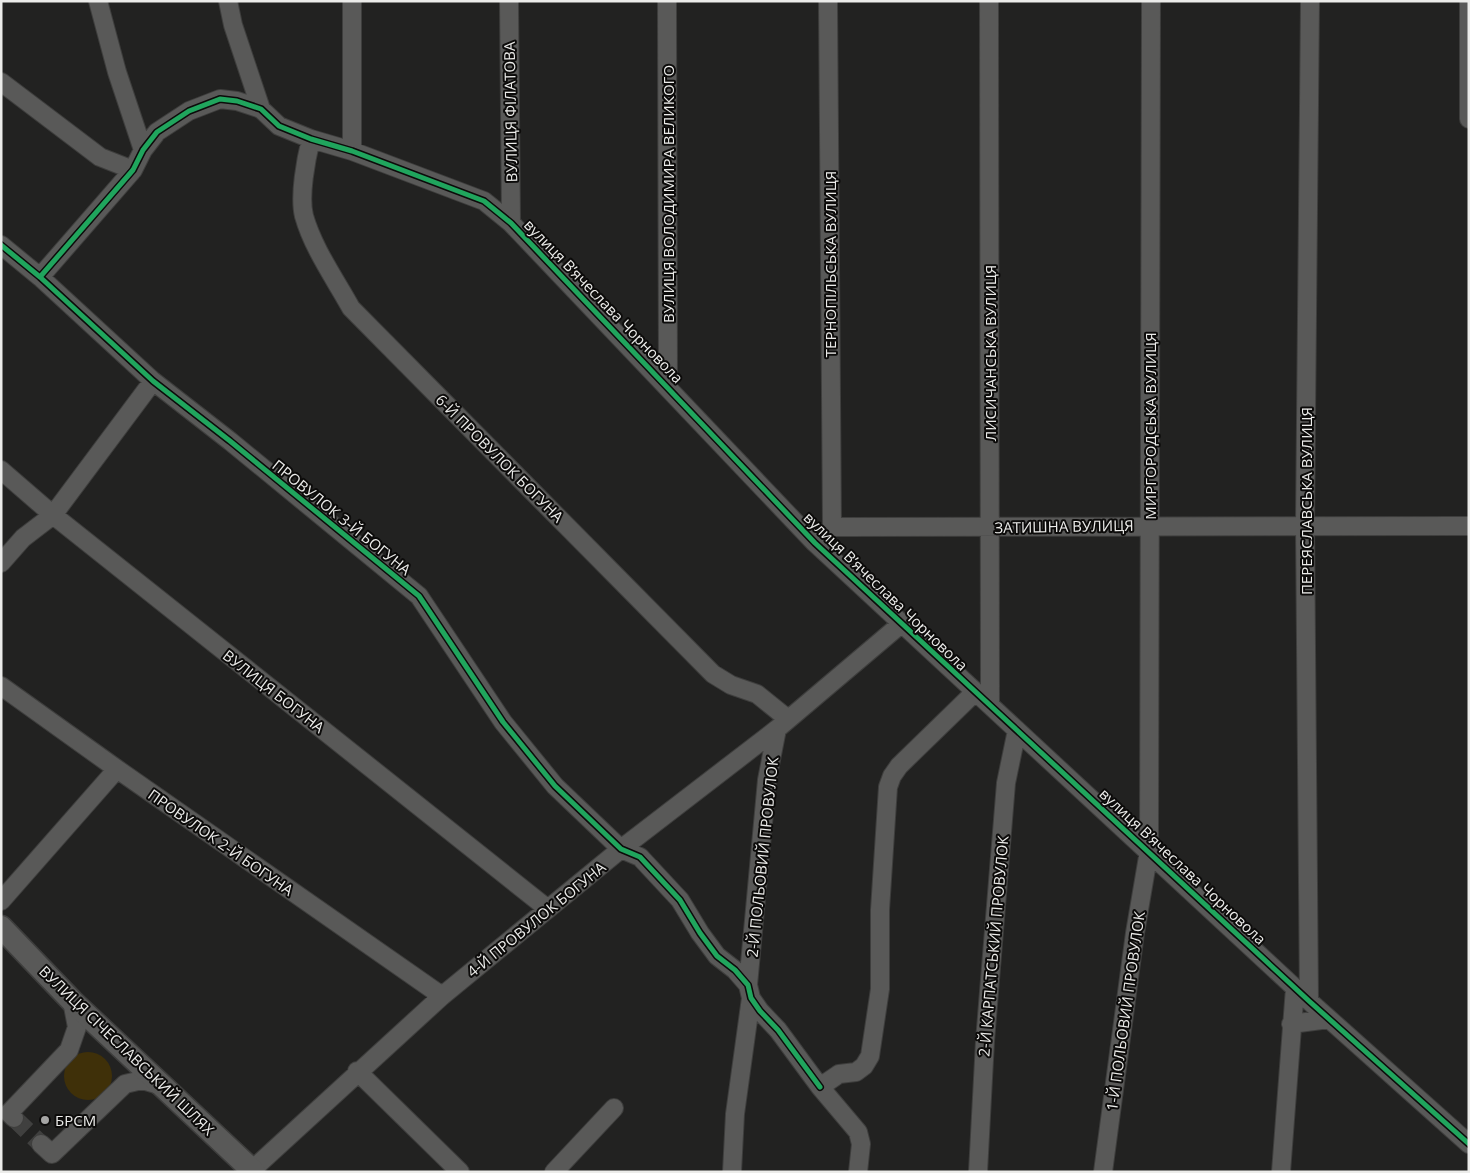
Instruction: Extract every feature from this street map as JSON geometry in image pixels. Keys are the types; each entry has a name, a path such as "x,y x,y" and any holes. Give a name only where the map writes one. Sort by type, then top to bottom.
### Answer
{"main road":[{"name":"ВУЛИЦЯ СІЧЕСЛАВСЬКИЙ ШЛЯХ","path":"1,927 72,1001 253,1171"}],"street":[{"path":"98,1 116,72 143,150"},
{"path":"228,1 233,25 261,109"},
{"path":"352,1 352,151"},
{"name":"ВУЛИЦЯ ФІЛАТОВА","path":"509,1 511,223"},
{"name":"ВУЛИЦЯ ВОЛОДИМИРА ВЕЛИКОГО","path":"667,1 668,386"},
{"name":"ТЕРНОПІЛЬСЬКА ВУЛИЦЯ","path":"828,1 832,528"},
{"name":"ЛИСИЧАНСЬКА ВУЛИЦЯ","path":"989,1 990,705"},
{"name":"МИРГОРОДСЬКА ВУЛИЦЯ","path":"1149,852 1151,1"},
{"name":"ПЕРЕЯСЛАВСЬКА ВУЛИЦЯ","path":"1309,1001 1305,524 1310,1"},
{"path":"1468,1 1469,119"},
{"path":"1,82 100,157 133,170"},
{"path":"40,277 133,170 143,150 157,132 181,116 220,99 237,101 261,109"},
{"name":"вулиця Вʼячеслава Чорновола","path":"261,109 279,126 310,139 352,151 484,201 511,223 815,542 974,693 990,705 1309,1001 1469,1144"},
{"name":"6-Й ПРОВУЛОК БОГУНА","path":"310,139 304,170 304,214 323,259 351,308 713,674 731,685 757,694 783,724"},
{"name":"ПРОВУЛОК 3-Й БОГУНА","path":"1,245 40,277 153,381 419,596 503,722 555,786 621,849 640,857 680,900 700,933 717,956 735,970 749,992 820,1086 858,1132 861,1144 858,1172"},
{"path":"1,563 23,538 53,516 153,381"},
{"name":"ВУЛИЦЯ БОГУНА","path":"1,470 53,516 548,909"},
{"name":"ЗАТИШНА ВУЛИЦЯ","path":"832,528 1305,524 1469,526"},
{"path":"815,542 832,528"},
{"name":"4-Й ПРОВУЛОК БОГУНА","path":"253,1171 357,1071 442,996 621,849 783,724 901,624"},
{"name":"ПРОВУЛОК 2-Й БОГУНА","path":"1,686 442,996"},
{"path":"820,1086 839,1074 856,1072 864,1066 870,1056 880,989 880,910 886,809 892,776 899,766 974,693"},
{"name":"2-Й ПОЛЬОВИЙ ПРОВУЛОК","path":"732,1172 735,1114 749,992 767,780 783,724"},
{"name":"2-Й КАРПАТСЬКИЙ ПРОВУЛОК","path":"979,1168 984,1041 1006,783 1017,730"},
{"path":"1,901 117,769"},
{"name":"1-Й ПОЛЬОВИЙ ПРОВУЛОК","path":"1102,1172 1135,934 1149,852"},
{"path":"1281,1172 1295,988"},
{"path":"14,1118 9,1113 69,1050 77,1027 72,1001"},
{"path":"1291,1024 1329,1019"},
{"path":"357,1071 460,1172"},
{"path":"41,1144 52,1154 125,1084 142,1080 163,1086"},
{"path":"554,1172 614,1108"}],"shaded area":[{"path":"83,1052 93,1052 105,1059 112,1071 112,1081 105,1093 93,1100 83,1100 75,1096 68,1089 64,1081 64,1071 68,1063 75,1056"}],"tunnel":[{"path":"14,1118 41,1144"}],"cycle path":[{"path":"40,277 133,170 143,150 157,132 189,111 220,99 237,101 261,109 279,126 311,139 352,151 484,201 511,223 815,543 1309,1001 1469,1144"},
{"path":"1,245 40,277 153,381 230,441 419,596 503,722 555,786 621,849 640,857 680,900 700,933 717,956 735,970 748,985 751,998 760,1011 778,1030 820,1087"}],"place":[{"name":"БРСМ","path":"45,1120"}]}
